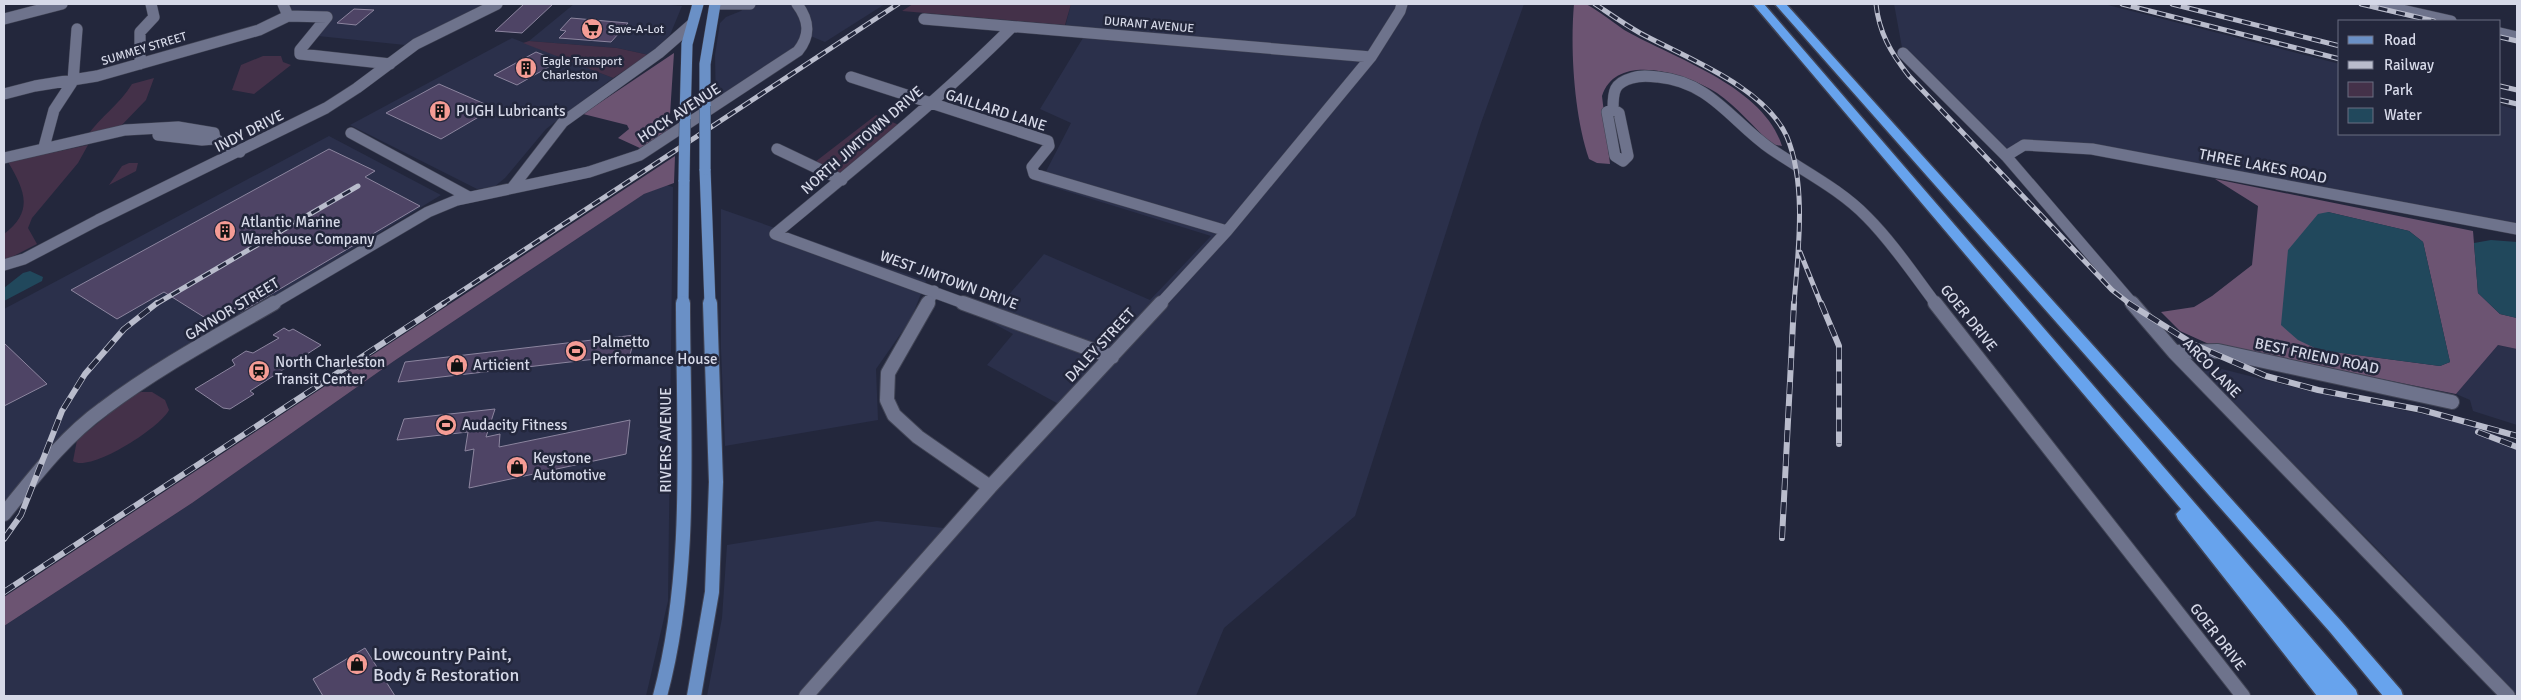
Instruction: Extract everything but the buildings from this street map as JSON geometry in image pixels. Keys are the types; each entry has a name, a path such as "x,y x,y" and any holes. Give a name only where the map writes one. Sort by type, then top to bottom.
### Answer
{"highway":[{"path":"1758,4 2238,563 2349,696"},
{"path":"1780,4 2267,549 2394,696"},
{"path":"2078,376 2202,538 2328,696"},
{"path":"2267,549 2406,696"}],"main road":[{"name":"RIVERS AVENUE","path":"660,696 673,647 679,606 683,516 685,65 691,25 698,4"},
{"path":"694,696 712,592 716,482 705,169 705,64 715,4"}],"street":[{"path":"4,19 62,4"},
{"path":"140,64 140,32 154,17 151,4"},
{"path":"283,4 288,16 327,16 300,50 300,54 390,64"},
{"name":"INDY DRIVE","path":"4,266 24,259 170,184 240,152 342,100 409,49 497,4"},
{"path":"719,4 750,4"},
{"name":"HOCK AVENUE","path":"512,188 596,170 648,151 798,51 806,41 809,30 806,16 797,4"},
{"name":"DALEY STREET","path":"806,696 990,486 1112,357 1226,231 1371,57 1400,11 1402,4"},
{"path":"2376,4 2447,20"},
{"name":"SUMMEY STREET","path":"4,94 35,86 73,81 140,64 259,30 288,16"},
{"name":"DURANT AVENUE","path":"924,19 1371,57"},
{"path":"512,188 540,149 563,122 659,53 691,25"},
{"name":"NORTH JIMTOWN DRIVE","path":"775,234 842,180 984,55 1012,27"},
{"path":"44,148 54,110 73,81 77,29"},
{"path":"2501,33 2517,37"},
{"name":"ARCO LANE","path":"1903,53 2006,156 2174,352 2508,696"},
{"name":"GOER DRIVE","path":"1613,109 1613,93 1621,81 1640,74 1672,78 1699,88 1731,113 1769,148 1832,189 1867,217 1990,371 2242,696"},
{"name":"GAILLARD LANE","path":"851,77 1048,141 1049,146 1032,167 1034,174 1226,231"},
{"path":"351,133 469,197"},
{"path":"4,158 106,136 120,138 165,135 202,140 214,139 240,152"},
{"name":"THREE LAKES ROAD","path":"2006,156 2024,145 2054,145 2092,149 2517,229"},
{"path":"777,149 842,180"},
{"name":"GAYNOR STREET","path":"4,514 57,450 92,417 130,390 192,351 428,212 446,203 512,188"},
{"name":"WEST JIMTOWN DRIVE","path":"775,234 1112,357"},
{"path":"934,291 888,373 887,403 899,422 990,486"},
{"name":"BEST FRIEND ROAD","path":"2174,352 2218,351 2452,402"}],"shaded area":[{"path":"287,4 489,4 427,36 405,45 318,36 332,15 293,14"},
{"path":"574,4 659,4 682,6 670,35 649,55 617,48 529,41"},
{"path":"748,4 885,4 825,42 808,35 806,41 716,107 715,55 720,23 726,17 741,11"},
{"path":"1071,4 1524,4 1481,123 1355,516 1224,628 1196,696 707,696 722,618 727,545 877,521 953,529 1064,407 987,365 1013,334 987,320 1044,254 1150,300 1211,236 1040,183 1071,123 1040,109 1086,33 1064,31"},
{"path":"1574,4 1588,5 1626,31 1693,64 1738,91 1757,107 1772,125 1782,146 1771,144 1731,104 1705,86 1672,74 1655,70 1638,70 1622,74 1610,82 1602,96 1610,164 1597,163 1589,159 1580,123 1574,82"},
{"path":"1894,4 2104,4 2338,63 2338,135 2501,135 2501,105 2517,110 2517,229 2092,149 2024,145 2006,156 1903,53"},
{"path":"512,38 613,78 546,129 505,178 494,187 477,189 350,125"},
{"path":"674,53 669,130 642,149 618,138 629,129 627,125 583,114"},
{"path":"329,136 441,195 124,389 55,447 4,503 4,309"},
{"path":"675,156 674,183 644,194 394,361 192,503 4,626 4,597"},
{"path":"2215,179 2473,231 2478,293 2500,314 2517,318 2517,349 2498,345 2456,394 2211,345 2180,331 2161,312 2194,307 2212,296 2252,265 2258,206","holes":["2328,212 2409,231 2423,242 2450,362 2440,366 2319,350"]},
{"path":"666,185 673,187 668,601 646,696 4,696 4,626 192,503 394,361 644,194"},
{"path":"721,209 926,281 911,319 876,369 878,420 725,446 721,349"},
{"path":"2498,345 2517,349 2517,425 2473,411 2470,400 2456,394"},
{"path":"2201,369 2222,369 2313,392 2462,422 2517,443 2517,696 2389,561"}],"green space":[{"path":"913,4 1071,4 1065,25 902,11"},
{"path":"529,41 617,48 649,55 613,78 523,43"},
{"path":"263,56 281,56 283,62 291,65 254,94 232,90 241,65"},
{"path":"154,78 146,100 117,130 87,136 122,98 132,84"},
{"path":"876,115 899,125 843,174 815,162"},
{"path":"88,145 78,163 32,218 28,228 37,244 4,261 4,234 20,217 24,200 18,181 8,162"},
{"path":"129,163 138,163 136,171 109,185 122,166"},
{"path":"141,392 152,392 165,400 169,410 163,418 139,437 108,455 94,461 82,463 73,461 77,440 130,397"}],"water":[{"path":"2328,212 2409,231 2423,242 2450,362 2440,366 2319,350 2298,340 2281,325 2288,250 2318,214"},
{"path":"2491,240 2517,242 2517,318 2500,314 2478,293 2474,243"},
{"path":"30,271 43,277 42,281 4,301 4,288 23,273"}],"railway":[{"path":"442,304 898,4"},
{"path":"1595,4 1640,33 1701,64 1743,89 1761,103 1776,119 1787,137 1797,176 1800,219 1794,304"},
{"path":"1876,4 1880,24 1887,42 1909,76 2112,290 2130,304"},
{"path":"2122,4 2338,58"},
{"path":"2172,4 2338,46"},
{"path":"2361,4 2430,20"},
{"path":"2501,37 2517,41"},
{"path":"2501,86 2517,90"},
{"path":"2501,100 2517,104"},
{"path":"156,304 358,186"},
{"path":"1800,252 1821,304"},
{"path":"4,539 21,515 62,411 85,374 124,329 157,303"},
{"path":"4,592 444,303"},
{"path":"1782,538 1794,303"},
{"path":"1821,303 1839,346 1839,444"},
{"path":"2128,303 2195,345 2266,376 2318,390 2422,410 2517,436"},
{"path":"2478,432 2517,447"}],"place":[{"name":"Save-A-Lot","path":"592,29"},
{"name":"Eagle Transport Charleston","path":"526,68"},
{"name":"PUGH Lubricants","path":"440,111"},
{"name":"Atlantic Marine Warehouse Company","path":"225,231"},
{"name":"Palmetto Performance House","path":"576,351"},
{"name":"Articient","path":"457,365"},
{"name":"North Charleston Transit Center","path":"259,371"},
{"name":"Audacity Fitness","path":"446,425"},
{"name":"Keystone Automotive","path":"517,467"},
{"name":"Lowcountry Paint, Body & Restoration","path":"357,664"}]}
